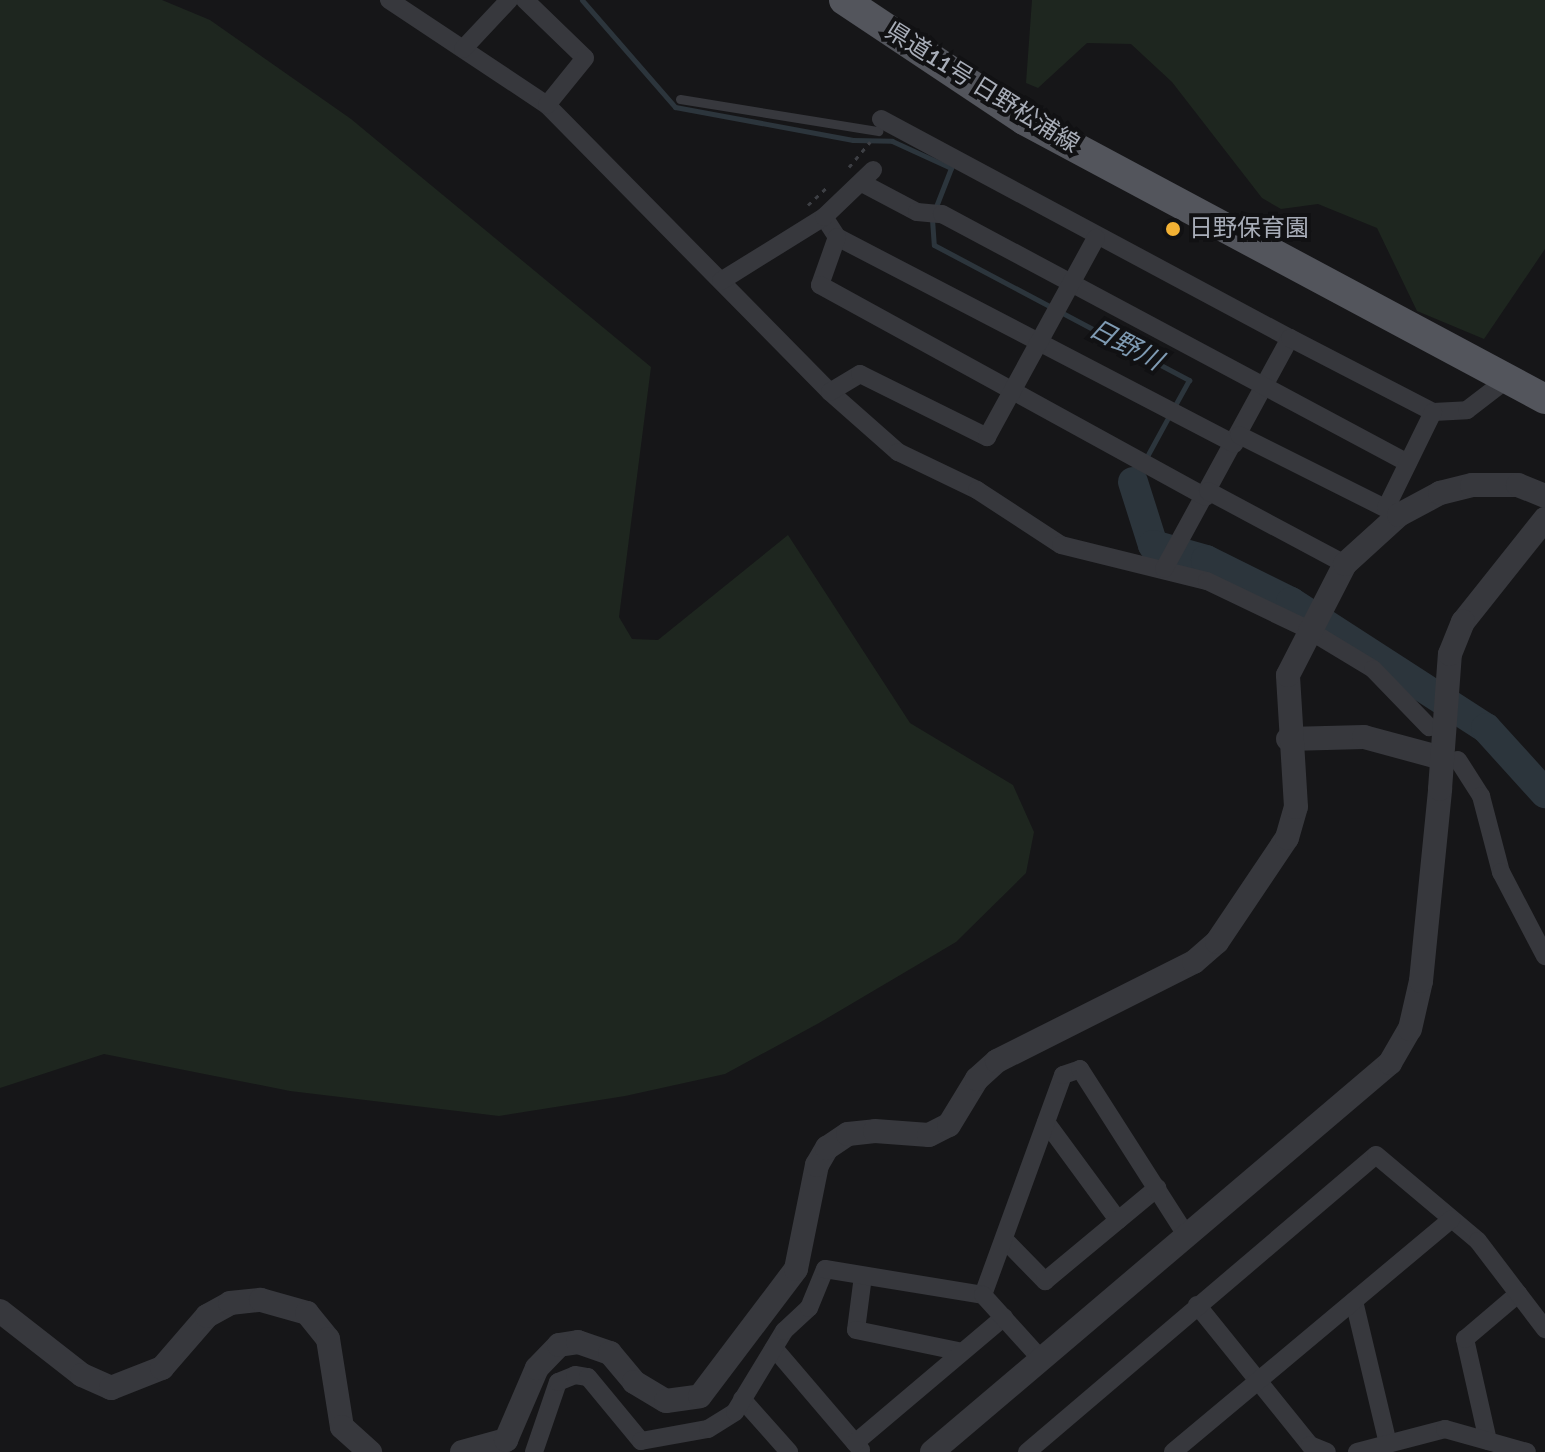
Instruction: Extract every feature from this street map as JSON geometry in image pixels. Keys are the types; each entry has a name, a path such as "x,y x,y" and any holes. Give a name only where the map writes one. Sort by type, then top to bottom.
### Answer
{"main road":[{"name":"県道11号 日野松浦線","path":"844,0 1024,120 1510,377 1545,399"}],"street":[{"path":"389,0 547,105 830,392 898,452 977,490 1061,545 1207,581 1307,629 1373,669 1429,727"},
{"path":"463,49 509,0"},
{"path":"525,0 585,58 547,105"},
{"path":"879,125 1433,412 1467,410 1510,377"},
{"path":"721,281 824,217 868,176 917,212 942,214 1408,463"},
{"path":"824,217 837,237 1236,440 1392,511 1472,485 1518,485 1545,496"},
{"path":"837,237 820,285 1012,394 1345,564"},
{"path":"830,392 860,374 987,437 1096,238"},
{"path":"1164,569 1290,338"},
{"path":"462,1452 506,1440 537,1368 559,1345 578,1342 610,1353 634,1382 666,1401 700,1396 796,1269 817,1165 827,1148 848,1134 929,1135 949,1125 977,1079 997,1061 1158,984 1217,942 1287,838 1296,807 1288,739 1288,675 1307,629 1345,564 1392,511 1408,463 1433,412"},
{"path":"932,1452 1390,1063 1410,1029 1440,789 1450,759 1450,654 1463,622 1545,519"},
{"path":"1288,739 1364,737 1450,759 1481,796 1501,872 1545,956"},
{"path":"983,1295 1063,1075 1080,1069 1187,1236"},
{"path":"1046,1122 1118,1220"},
{"path":"1027,1452 1376,1155 1478,1241 1545,1329"},
{"path":"1004,1239 1045,1281 1157,1188"},
{"path":"1173,1452 1452,1219"},
{"path":"534,1452 558,1382 575,1375 588,1377 600,1389 644,1447 708,1429 735,1412 774,1348 809,1308 825,1269 983,1295 1041,1359"},
{"path":"863,1276 856,1330 962,1352"},
{"path":"1488,1441 1465,1339 1518,1294"},
{"path":"0,1311 82,1375 111,1388 162,1368 207,1316 230,1303 261,1300 307,1313 328,1339 342,1427 370,1452"},
{"path":"1354,1301 1388,1444"},
{"path":"1197,1305 1256,1381 1322,1452"},
{"path":"774,1348 858,1448 1004,1317"},
{"path":"742,1399 782,1450"},
{"path":"1357,1452 1445,1429 1527,1452"}],"lane":[{"path":"680,99 879,125"}],"path":[{"path":"842,175 879,125"},
{"path":"803,209 832,184"}],"shaded area":[{"path":"0,0 162,0 210,20 351,119 651,367 619,617 632,639 658,640 788,535 910,723 1013,785 1034,832 1026,873 956,942 819,1023 725,1074 625,1096 499,1116 290,1091 104,1054 0,1088"},
{"path":"1032,0 1545,0 1545,249 1484,339 1417,311 1377,228 1318,204 1281,209 1262,198 1172,82 1131,44 1087,43 1038,88 1026,83"}],"waterway":[{"name":"日野川","path":"582,0 675,107 853,140 892,141 951,168 935,209"},
{"name":"日野川","path":"932,219 934,245 1189,380 1174,407"},
{"name":"日野川","path":"1133,482 1169,416"},
{"name":"日野川","path":"1133,482 1153,545 1206,560 1291,602 1486,728 1545,793"}],"place":[{"name":"日野保育園","path":"1173,229"}]}
